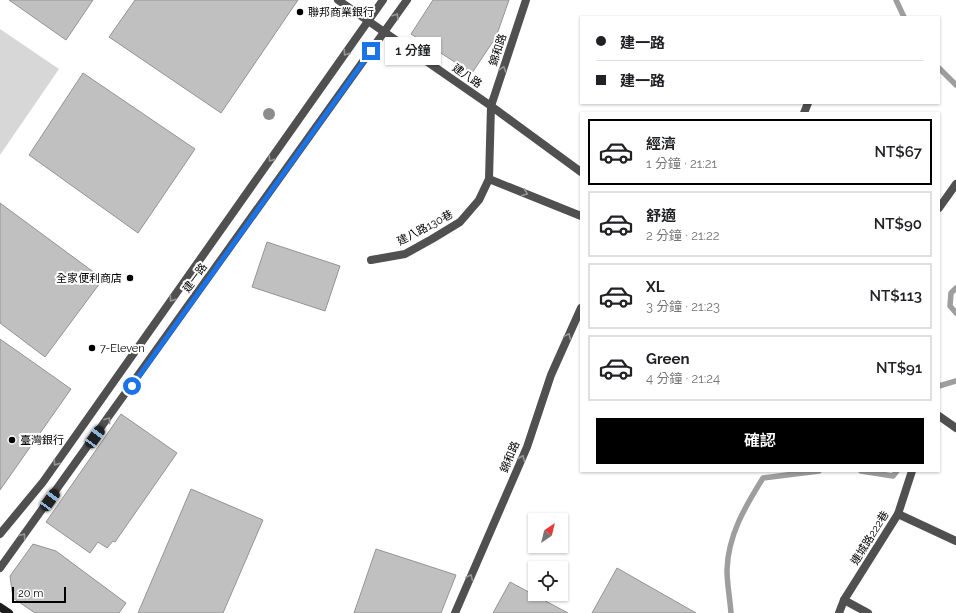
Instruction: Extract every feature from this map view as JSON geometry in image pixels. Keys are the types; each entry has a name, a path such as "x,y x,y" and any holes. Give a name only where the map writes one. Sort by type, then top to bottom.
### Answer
{"main road":[{"path":"0,606 9,613"}],"street":[{"name":"建八路","path":"338,0 491,106 580,171"},
{"name":"建一路","path":"0,534 43,482 383,0"},
{"name":"建一路","path":"0,568 407,0"},
{"name":"錦和路","path":"491,106 526,0"},
{"name":"建八路130巷","path":"371,260 405,254 460,222 479,200 489,179 491,106"},
{"path":"489,179 580,216"},
{"path":"940,204 956,184"},
{"name":"錦和路","path":"455,613 527,447 551,375 580,310"},
{"path":"940,417 956,428"},
{"name":"連城路222巷","path":"839,613 844,600 898,514 912,472"},
{"path":"898,514 956,542"},
{"path":"844,600 868,613"}],"shaded area":[{"path":"0,29 59,69 0,155"}],"building":[{"path":"9,0 93,0 66,40"},
{"path":"135,0 298,0 221,113 109,37"},
{"path":"433,0 509,0 496,37 472,73 411,34"},
{"path":"83,73 195,149 138,233 29,155"},
{"path":"0,203 103,279 45,357 0,323"},
{"path":"267,242 340,266 325,311 252,287"},
{"path":"0,339 71,389 0,490"},
{"path":"121,414 177,453 115,542 113,541 107,548 98,542 90,553 46,522"},
{"path":"191,489 263,520 223,613 138,613"},
{"path":"33,544 56,551 126,603 119,613 35,613 13,598 10,576"},
{"path":"376,549 456,575 441,613 354,613"},
{"path":"617,568 696,613 592,613"},
{"path":"510,582 528,592 528,601 546,601 568,613 493,613"}],"waterway":[{"path":"896,0 904,16"},
{"path":"940,69 956,85"},
{"path":"956,288 951,293 950,306 956,313"},
{"path":"940,386 956,381"},
{"path":"731,613 727,581 728,557 734,533 750,500 763,478 811,472"},
{"path":"867,472 893,476 896,472"}],"place":[{"name":"聯邦商業銀行","path":"300,12"},
{"name":"全家便利商店","path":"130,278"},
{"name":"7-Eleven","path":"92,348"},
{"name":"臺灣銀行","path":"12,440"}],"route":[{"path":"132,386 371,51"}]}
